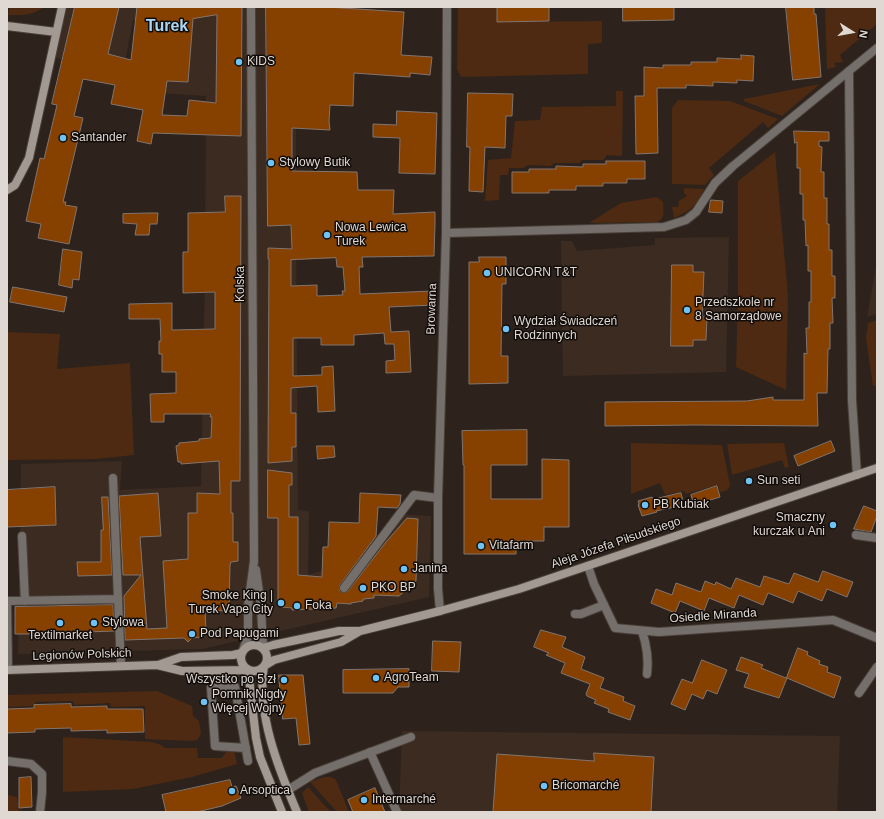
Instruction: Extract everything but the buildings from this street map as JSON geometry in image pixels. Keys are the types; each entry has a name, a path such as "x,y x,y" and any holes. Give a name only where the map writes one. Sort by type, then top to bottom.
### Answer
{"street":[{"path":"7,190 15,185 29,158 62,7"},
{"name":"Kolska","path":"242,653 248,636 248,606 254,561 251,7"},
{"name":"Browarna","path":"440,611 438,590 438,498 446,233 447,7"},
{"path":"7,26 56,32"},
{"path":"446,233 664,227 686,220 696,212 715,183 733,166 877,48"},
{"path":"849,71 852,400 857,474"},
{"name":"Aleja Józefa Piłsudskiego","path":"263,648 339,631 360,630 440,611 519,589 877,468"},
{"path":"113,478 121,666"},
{"path":"344,588 414,495 438,498"},
{"path":"856,535 877,538"},
{"path":"22,536 25,601"},
{"name":"Kolska","path":"254,561 261,606 263,648"},
{"name":"Osiedle Miranda","path":"588,566 594,584 615,628 659,632 833,620 877,638"},
{"path":"8,670 7,601 118,599"},
{"path":"575,614 581,614 604,605"},
{"name":"Aleja Józefa Piłsudskiego","path":"264,666 274,660 341,642 360,630"},
{"path":"642,631 647,645 647,674"},
{"path":"282,812 260,757 256,738 248,670 243,664 241,657 242,653 247,647 250,646 259,646 263,648 267,656 262,677 269,735 275,756 297,812"},
{"name":"Legionów Polskich","path":"157,665 181,657 233,655 242,653"},
{"name":"Legionów Polskich","path":"8,670 157,665 182,671 248,670"},
{"path":"248,670 255,671 262,669 264,666"},
{"path":"859,693 877,667"},
{"path":"246,748 214,746 211,688 235,687 246,748 248,761"},
{"path":"288,790 315,773 411,737"},
{"path":"370,752 397,812"},
{"path":"7,761 31,764 42,774 40,812"}],"shaded area":[{"path":"10,7 44,7 35,12 22,15 8,15"},
{"path":"66,7 296,7 298,510 309,511 308,575 375,554 393,514 431,516 429,597 202,649 18,654 21,464 122,461 120,490 201,486 205,274 206,96 160,93 170,22 133,20 124,68 55,58"},
{"path":"825,7 877,7 877,24 840,55 843,62 834,63 836,67 827,69"},
{"path":"458,8 497,8 498,22 602,21 602,43 588,44 588,74 461,77 457,69"},
{"path":"820,84 782,116 744,101 744,99"},
{"path":"616,91 623,91 622,156 607,155 603,160 582,160 579,163 555,163 550,166 528,165 523,168 509,168 508,175 500,175 499,200 485,201 488,160 511,158 515,121 540,120 542,107 616,106"},
{"path":"678,100 730,101 778,119 768,128 763,122 709,168 714,175 705,185 672,184 672,108"},
{"path":"775,152 788,296 786,390 736,367 738,296 738,181"},
{"path":"684,188 704,189 693,207 674,218 672,207 678,207 679,201 687,196 684,193"},
{"path":"657,197 663,202 663,216 657,222 589,223 621,203"},
{"path":"729,237 726,372 563,376 561,241 572,241 577,251 655,245 655,238"},
{"path":"877,261 877,314 867,317"},
{"path":"877,320 877,385 873,386 866,338 868,323"},
{"path":"7,332 60,334 57,369 130,363 134,455 96,459 7,460"},
{"path":"631,443 722,445 730,485 726,490 720,492 718,485 686,494 684,491 665,495 660,483 631,494"},
{"path":"784,443 789,467 785,468 782,460 732,475 727,444"},
{"path":"157,691 192,706 193,716 199,721 201,734 197,740 145,739 145,706 111,707 110,703 74,705 73,701 36,702 32,706 7,707 7,695"},
{"path":"402,731 840,736 837,812 399,812"},
{"path":"63,737 152,742 165,748 197,748 198,758 222,758 228,749 234,750 237,764 192,777 133,789 63,792"},
{"path":"324,777 331,777 336,780 349,812 337,812 310,782"},
{"path":"308,787 331,812 309,812 302,793"},
{"path":"7,795 17,797 19,812 7,812"}],"place":[{"name":"KIDS","path":"239,62"},
{"name":"Santander","path":"63,138"},
{"name":"Stylowy Butik","path":"271,163"},
{"name":"Nowa Lewica Turek","path":"327,235"},
{"name":"UNICORN T&T","path":"487,273"},
{"name":"Przedszkole nr 8 Samorządowe","path":"687,310"},
{"name":"Wydział Świadczeń Rodzinnych","path":"506,329"},
{"name":"Sun seti","path":"749,481"},
{"name":"PB Kubiak","path":"645,505"},
{"name":"Smaczny kurczak u Ani","path":"833,525"},
{"name":"Vitafarm","path":"481,546"},
{"name":"Janina","path":"404,569"},
{"name":"PKO BP","path":"363,588"},
{"name":"Smoke King | Turek Vape City","path":"281,603"},
{"name":"Foka","path":"297,606"},
{"name":"Textilmarket","path":"60,623"},
{"name":"Stylowa","path":"94,623"},
{"name":"Pod Papugami","path":"192,634"},
{"name":"AgroTeam","path":"376,678"},
{"name":"Wszystko po 5 zł","path":"284,680"},
{"name":"Pomnik Nigdy Więcej Wojny","path":"204,702"},
{"name":"Bricomarché","path":"544,786"},
{"name":"Arsoptica","path":"232,791"},
{"name":"Intermarché","path":"364,800"}],"district":[{"name":"Turek","path":"167,27"}]}
